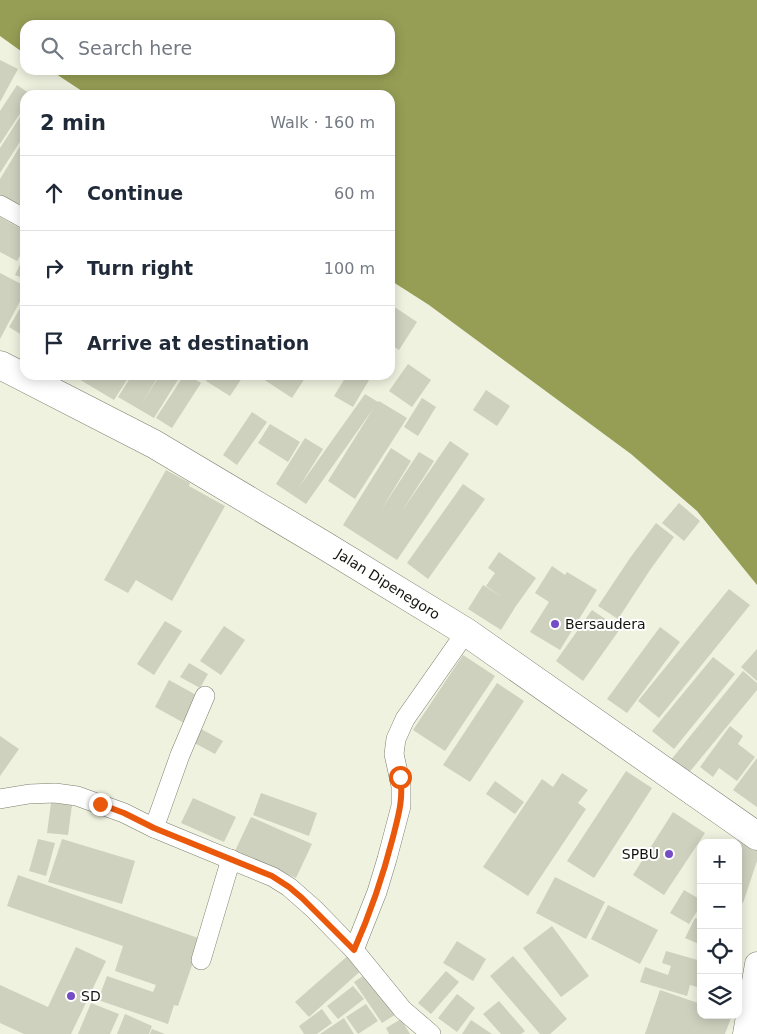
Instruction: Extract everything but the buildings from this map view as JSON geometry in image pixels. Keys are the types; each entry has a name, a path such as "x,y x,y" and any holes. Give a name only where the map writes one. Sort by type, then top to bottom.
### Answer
{"highway":[{"name":"Jalan Dipenegoro","path":"0,366 20,376"},
{"name":"Jalan Dipenegoro","path":"28,380 154,444 298,529 466,632 757,836"}],"street":[{"path":"0,205 20,216"},
{"path":"354,950 377,892 401,806 401,786 394,754 396,739 405,719 466,632"},
{"path":"154,828 180,755 205,696"},
{"path":"0,799 30,794 55,793 77,796 116,810 154,828 272,876 289,887 314,910 354,950 403,1010 431,1034"},
{"path":"200,960 231,859"},
{"path":"745,1034 757,964"}],"shaded area":[{"path":"0,0 757,0 757,585 697,511 631,454 429,305 395,283 395,90 80,90 58,75 395,75 395,20 20,20 20,50 0,36"}],"place":[{"name":"Bersaudera","path":"555,624"},
{"name":"SPBU","path":"669,854"},
{"name":"SD","path":"71,996"}],"route":[{"path":"100,804 272,876 302,898 354,950 377,892 387,859 401,806 400,777"}]}
